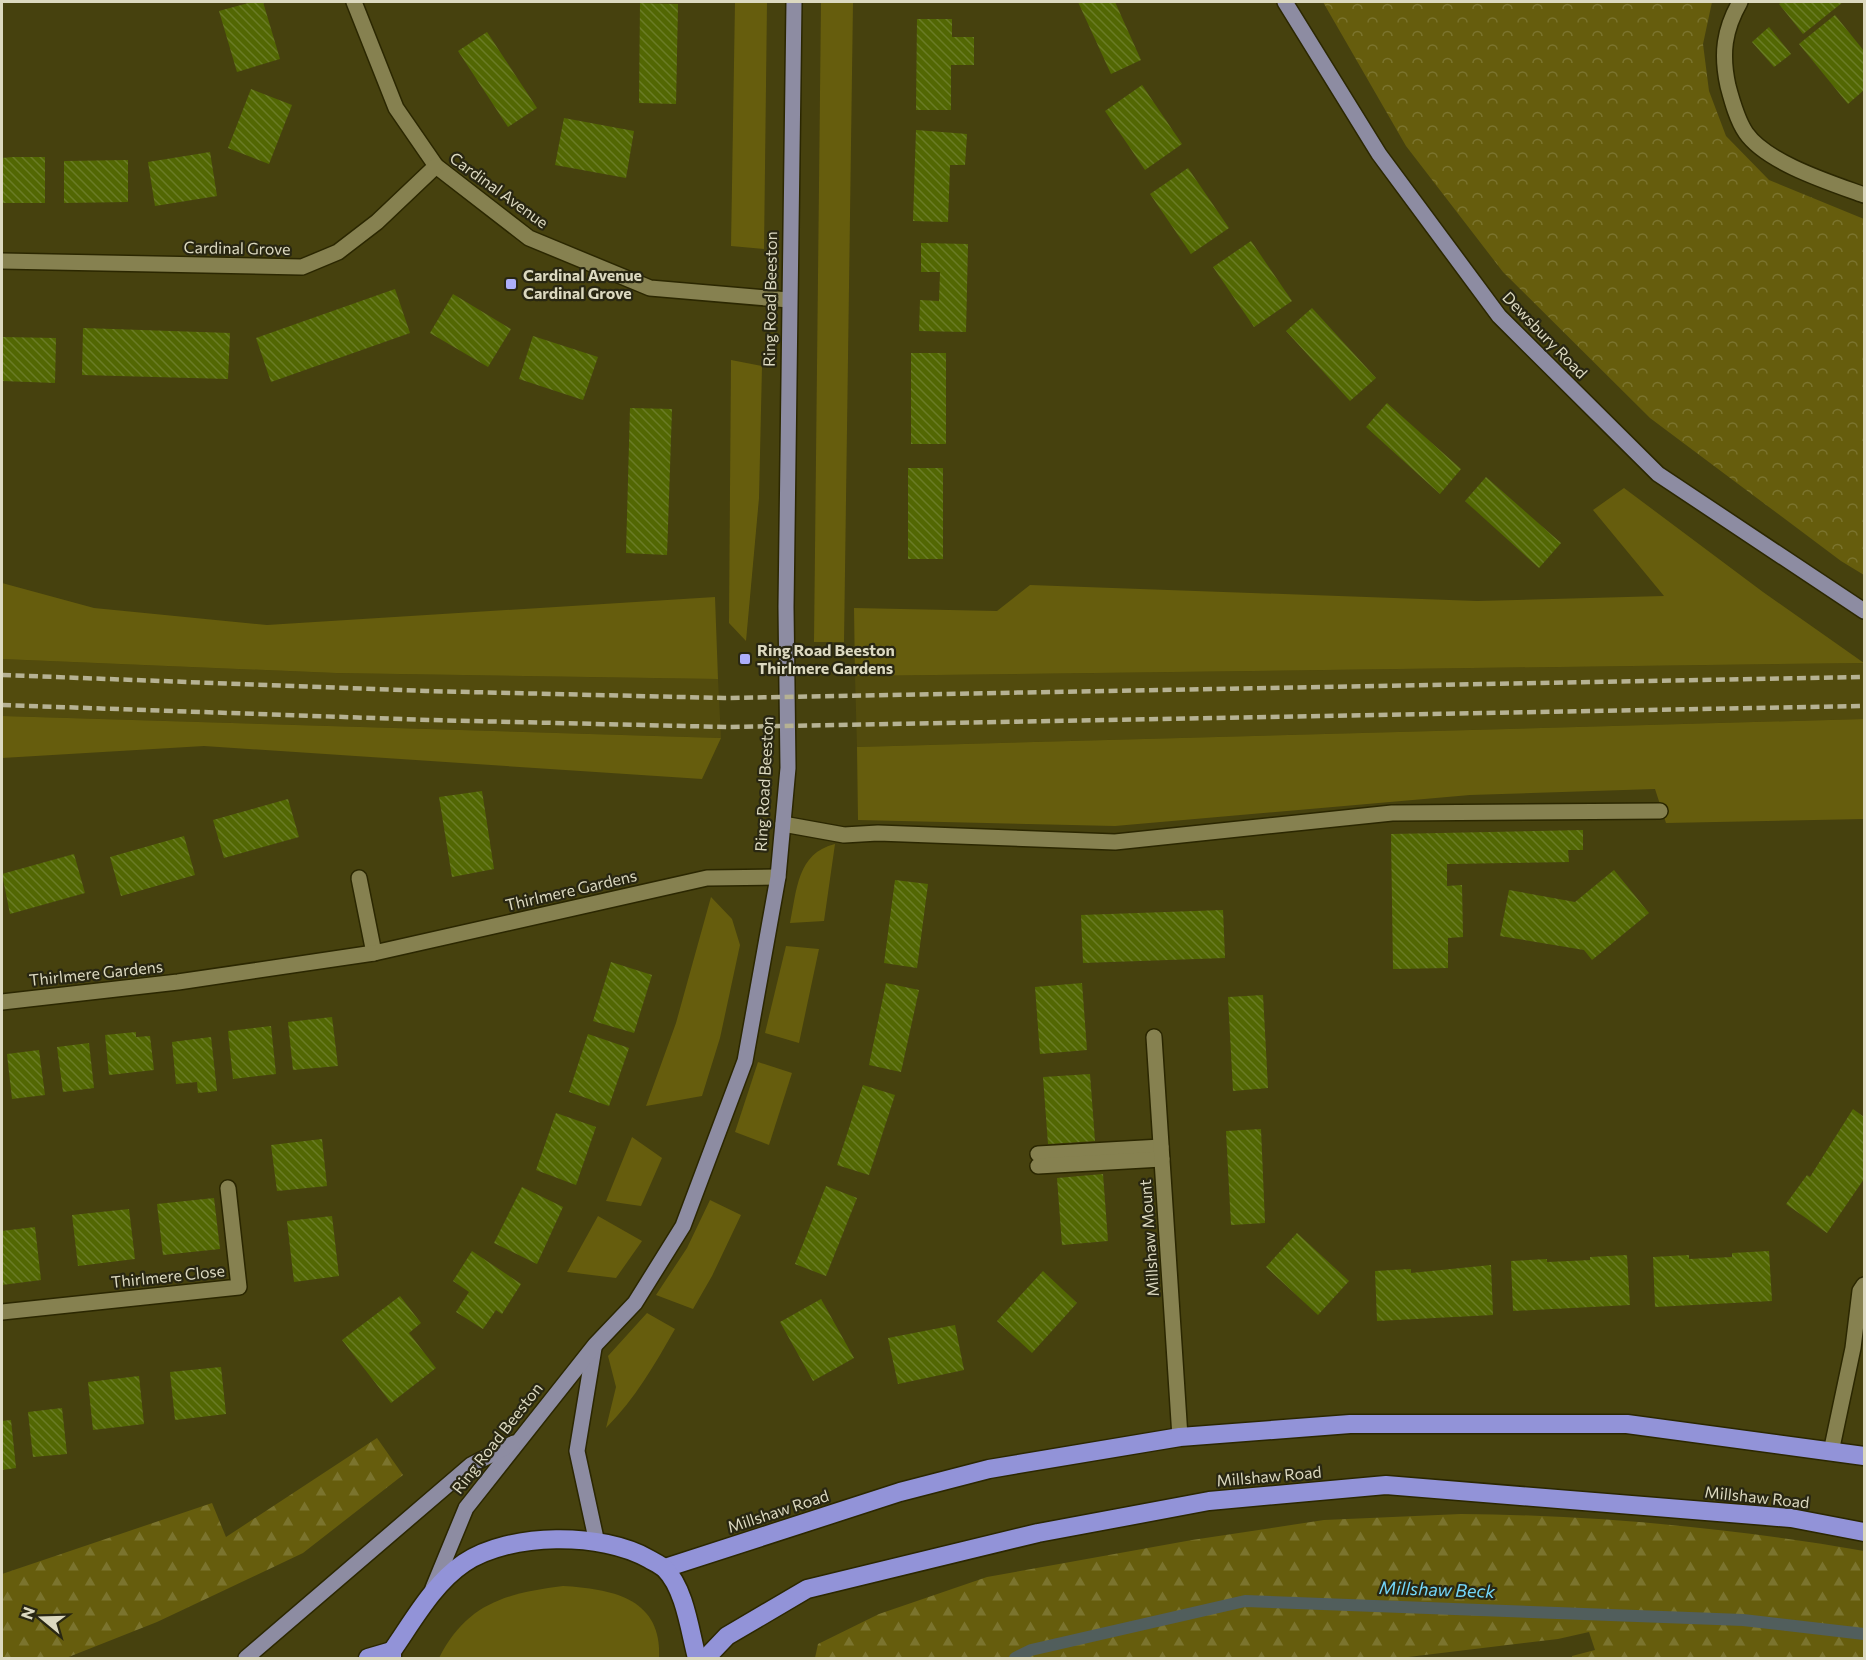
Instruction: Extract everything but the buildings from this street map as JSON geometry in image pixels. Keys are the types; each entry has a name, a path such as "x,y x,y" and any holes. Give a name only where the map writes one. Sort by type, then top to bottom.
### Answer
{"highway":[{"name":"Millshaw Road","path":"665,1568 900,1492 989,1469 1180,1437 1350,1424 1627,1424 1864,1456"},
{"name":"Millshaw Road","path":"706,1659 727,1636 807,1589 1038,1533 1209,1502 1386,1485 1791,1518 1864,1532"},
{"path":"368,1659 392,1655 429,1597 465,1563 502,1547 551,1539 597,1543 633,1550 665,1568 683,1601 696,1659"}],"main road":[{"name":"Ring Road Beeston","path":"429,1597 466,1508 594,1345 635,1303 683,1226 745,1061 778,877 788,768 786,607 794,2"},
{"name":"Dewsbury Road","path":"1285,2 1378,154 1499,316 1658,474 1864,611"},
{"path":"594,1345 577,1451 597,1543"},
{"path":"246,1659 471,1466 518,1441"}],"street":[{"name":"Cardinal Avenue","path":"354,2 396,108 435,166 529,238 650,288 789,300"},
{"path":"1740,2 1731,18 1722,60 1731,100 1747,134 1775,157 1814,176 1864,195"},
{"name":"Cardinal Grove","path":"2,261 302,267 338,252 376,222 435,166"},
{"path":"783,824 844,835 878,833 1115,842 1392,813 1660,811"},
{"name":"Thirlmere Gardens","path":"2,1002 178,982 374,953 707,878 778,877"},
{"path":"359,878 374,953"},
{"name":"Millshaw Mount","path":"1154,1037 1180,1437"},
{"path":"1038,1160 1161,1153"},
{"name":"Thirlmere Close","path":"2,1312 239,1287 228,1188"},
{"path":"1831,1452 1859,1349 1860,1291 1864,1285"}],"shaded area":[{"path":"2,659 336,673 718,679 721,738 2,716"},
{"path":"1864,663 1864,719 857,747 855,676"}],"green space":[{"path":"735,2 767,2 764,249 731,246"},
{"path":"821,2 853,2 844,642 814,642"},
{"path":"1323,2 1712,2 1703,44 1709,91 1726,136 1769,180 1864,219 1864,575 1841,561 1650,418 1503,272 1406,146"},
{"path":"731,360 762,366 759,498 746,641 729,623"},
{"path":"1624,488 1763,592 1864,663 855,676 854,608 997,611 1030,585 1477,601 1664,596 1593,510"},
{"path":"2,583 94,608 267,625 715,597 718,679 336,673 2,659"},
{"path":"2,716 721,738 702,779 204,746 2,758"},
{"path":"1864,719 1864,819 1666,823 1655,789 1470,795 1115,826 858,820 857,747"},
{"path":"835,844 824,921 790,923 797,886 806,864 813,855"},
{"path":"711,897 732,919 740,945 720,1038 702,1096 646,1106 676,1023"},
{"path":"786,946 819,949 799,1043 765,1033"},
{"path":"758,1062 792,1073 769,1145 735,1132"},
{"path":"632,1137 662,1158 641,1206 606,1201"},
{"path":"710,1200 741,1215 712,1276 693,1309 656,1295 687,1248"},
{"path":"598,1216 642,1241 616,1278 567,1272"},
{"path":"647,1313 675,1329 635,1393 606,1428 616,1387 608,1356"},
{"path":"377,1438 403,1475 303,1553 157,1622 66,1658 2,1658 2,1574 212,1503 226,1537"},
{"path":"1461,1514 1563,1517 1664,1524 1864,1551 1864,1658 1572,1658 1572,1656 1595,1650 1589,1632 1558,1639 1400,1658 815,1658 818,1644 879,1614 987,1577 1192,1540 1324,1520"},
{"path":"563,1586 616,1594 643,1610 652,1622 658,1638 659,1658 439,1658 462,1625 475,1613 490,1604 523,1593"}],"waterway":[{"name":"Millshaw Beck","path":"1015,1658 1031,1650 1245,1601 1743,1620 1864,1634"}],"railway":[{"path":"2,675 426,691 724,698 1864,677"},
{"path":"2,705 429,720 727,727 1864,706"}],"place":[{"name":"Cardinal Avenue Cardinal Grove","path":"511,284"},
{"name":"Ring Road Beeston Thirlmere Gardens","path":"745,659"}]}
